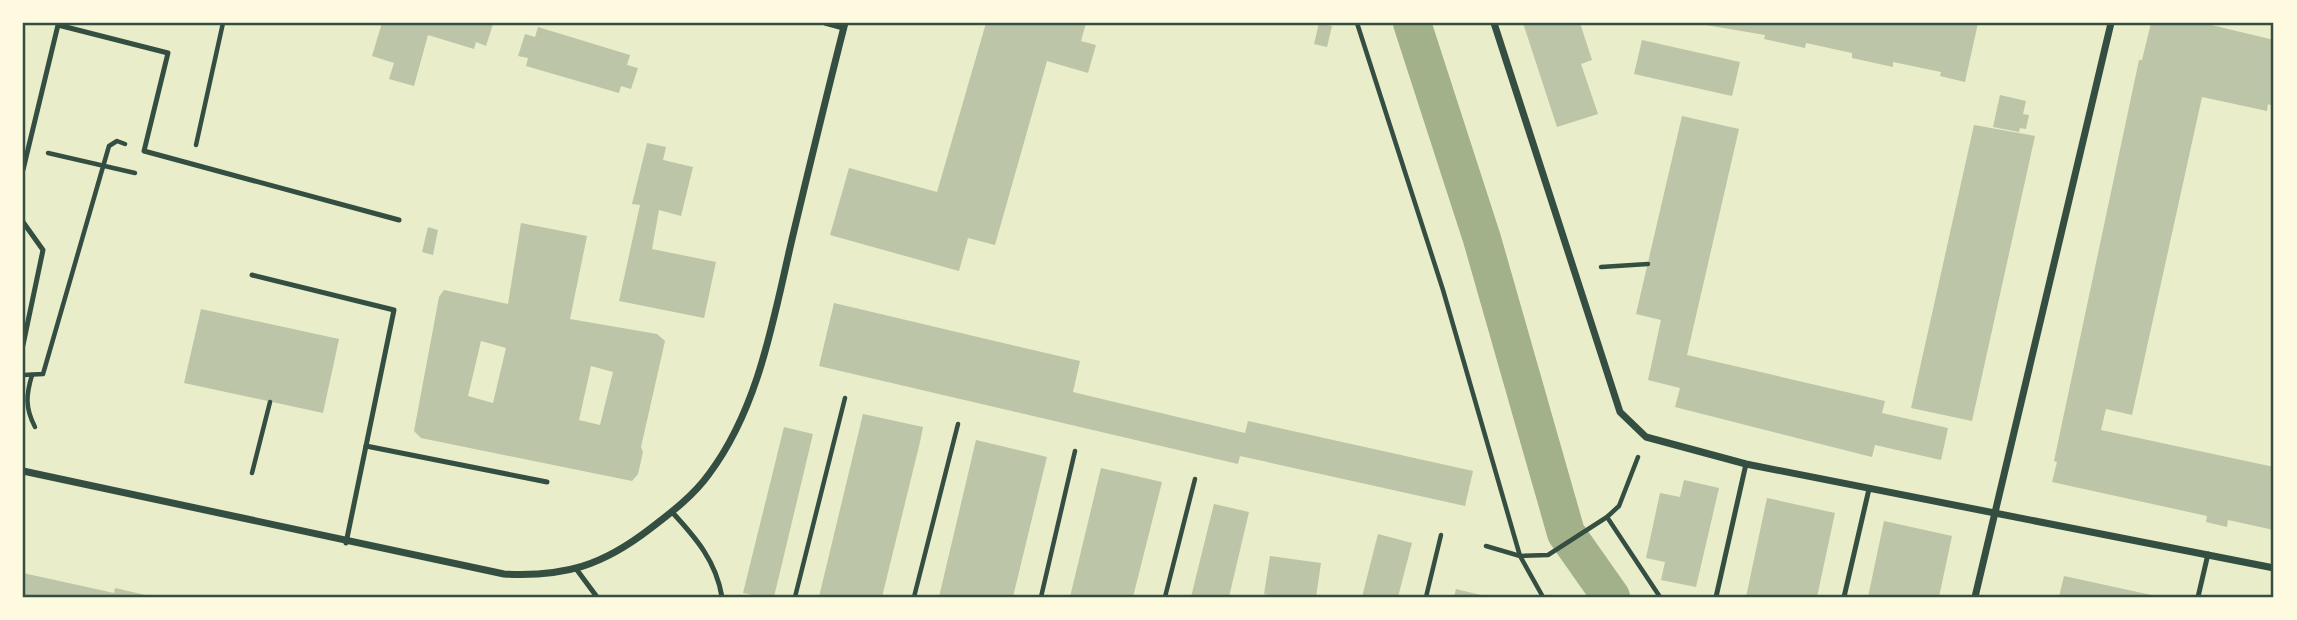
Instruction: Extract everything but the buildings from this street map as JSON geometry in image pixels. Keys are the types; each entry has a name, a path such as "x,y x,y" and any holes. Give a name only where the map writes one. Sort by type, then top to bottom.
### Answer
{"street":[{"path":"1494,23 1620,412 1646,437 1745,464 2274,568"},
{"path":"1975,597 2111,23"},
{"path":"23,471 346,543 504,574 542,576 577,570 611,556 672,512 708,475 733,437 749,402 785,269 844,25"}],"lane":[{"path":"825,23 844,25"},
{"path":"23,170 58,25 168,53 144,150 399,220"},
{"path":"23,135 31,137"},
{"path":"23,345 43,250 24,221"},
{"path":"252,275 394,310 346,543"},
{"path":"366,446 547,482"},
{"path":"1716,597 1745,464"},
{"path":"1844,597 1868,489"},
{"path":"672,512 702,544 719,579 722,597"},
{"path":"2198,597 2208,554"},
{"path":"577,570 597,597"}],"path":[{"path":"1357,23 1443,289 1520,556 1544,597"},
{"path":"23,375 43,373 49,359 109,146 117,141 144,150"},
{"path":"1601,267 1648,264"},
{"path":"32,374 27,393 28,413 36,427"},
{"path":"795,597 845,398"},
{"path":"252,473 270,401"},
{"path":"914,597 958,424"},
{"path":"1486,546 1520,556 1548,555 1593,528 1619,506 1646,437"},
{"path":"1041,597 1075,451"},
{"path":"1165,597 1195,479"},
{"path":"1607,517 1660,597"},
{"path":"1426,597 1441,536"}],"waterway":[{"path":"1412,23 1482,239 1566,533 1611,597"}]}
